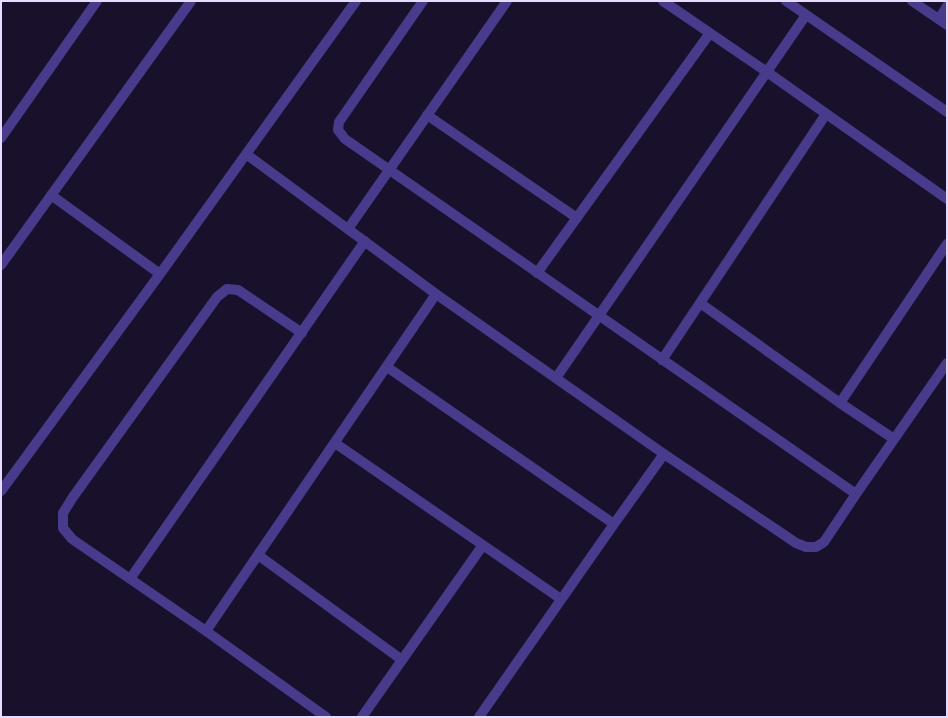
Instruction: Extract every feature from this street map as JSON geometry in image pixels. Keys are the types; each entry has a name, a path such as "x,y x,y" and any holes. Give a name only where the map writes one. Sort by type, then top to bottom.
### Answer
{"street":[{"path":"1,138 98,1"},
{"path":"1,265 191,1"},
{"path":"1,491 160,274 356,1"},
{"path":"423,1 339,122 338,130 345,139 856,494"},
{"path":"348,229 507,1"},
{"path":"663,1 767,72 947,199"},
{"path":"786,1 947,112"},
{"path":"912,1 943,22 947,6"},
{"path":"556,378 806,15"},
{"path":"537,273 710,33"},
{"path":"662,360 826,114"},
{"path":"427,115 577,218"},
{"path":"246,154 436,294 664,454 796,543 806,547 816,547 824,542 947,363"},
{"path":"51,195 160,274"},
{"path":"130,579 365,241"},
{"path":"840,403 947,244"},
{"path":"302,333 238,290 227,289 217,297 73,497 63,513 63,528 72,539 206,631 326,717"},
{"path":"206,631 388,367 436,294"},
{"path":"700,303 840,403 894,439"},
{"path":"388,367 614,524"},
{"path":"336,443 561,599"},
{"path":"479,717 664,454"},
{"path":"362,717 483,545"},
{"path":"258,555 402,660"}]}
